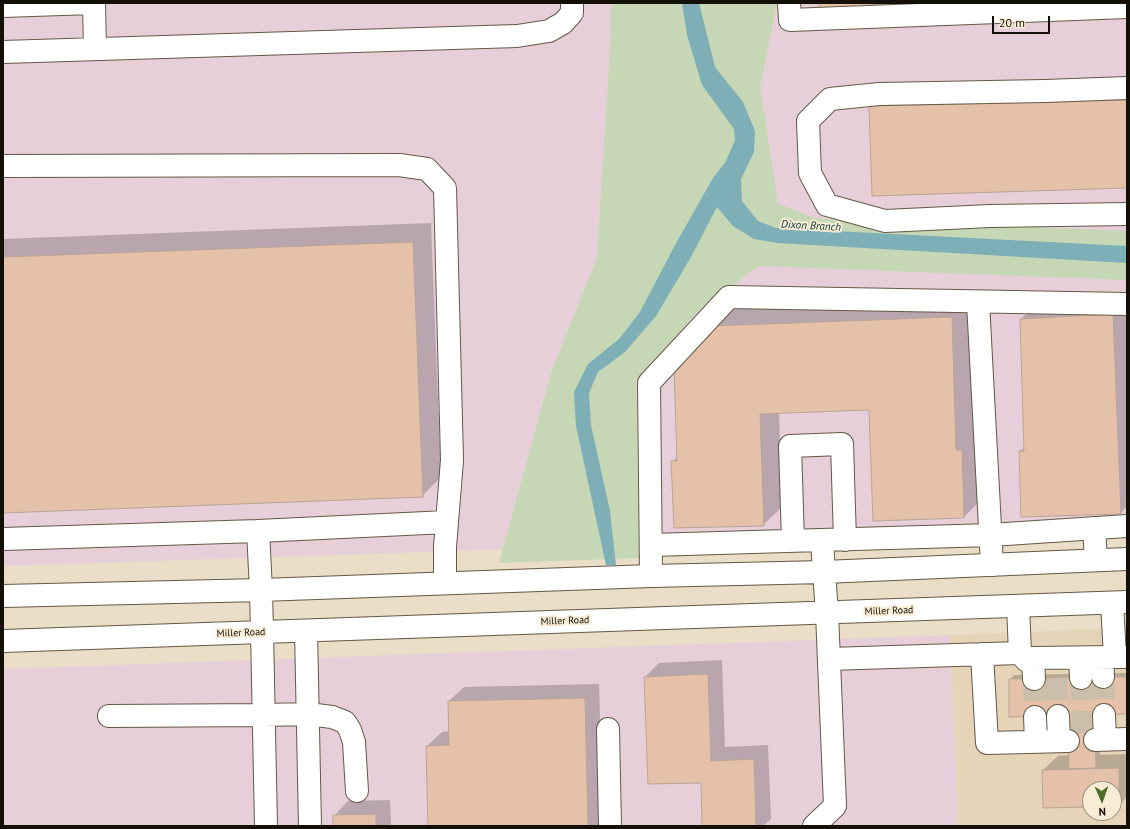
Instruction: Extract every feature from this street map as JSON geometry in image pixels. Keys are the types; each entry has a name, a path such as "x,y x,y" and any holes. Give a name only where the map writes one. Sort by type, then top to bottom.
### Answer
{"main road":[{"path":"3,6 93,3 96,49"},
{"path":"3,52 516,36 549,31 563,23 572,13 572,3"},
{"path":"789,3 790,20 1127,7"},
{"path":"1127,88 1045,92 879,94 830,99 808,121 810,173 826,205 885,221 990,216 1127,214"},
{"path":"3,166 399,165 427,169 445,188 452,460 445,546 445,583"},
{"path":"652,576 649,383 729,297 1127,304"},
{"path":"978,302 992,565"},
{"path":"793,542 790,446 842,444 845,540"},
{"path":"3,539 258,531 447,522"},
{"path":"651,545 991,535 1127,526"},
{"path":"1094,528 1096,560"},
{"path":"258,531 261,590 266,826"},
{"path":"814,826 835,806 827,613 822,541"},
{"path":"3,596 261,590 652,576 824,572 1127,559"},
{"path":"829,659 982,654 1056,669 1081,668 1112,662 1120,602"},
{"name":"Miller Road","path":"3,640 1120,602"},
{"path":"1018,606 1029,663"},
{"path":"306,630 310,826"},
{"path":"982,654 987,743 1064,741 1058,716"},
{"path":"109,716 308,714 332,717 345,722 350,730 354,742 357,791"},
{"path":"1104,715 1100,739 1127,739"},
{"path":"1035,717 1036,741"},
{"path":"608,730 610,826"}],"shaded area":[{"path":"3,3 1127,3 1127,529 3,566"},
{"path":"1127,628 1127,826 958,826 950,635"},
{"path":"950,635 958,826 3,826 3,669"}],"green space":[{"path":"611,3 777,3 760,87 778,204 815,218 1127,231 1127,280 759,266 698,311 636,380 639,558 499,563 551,373 597,258 611,35"}],"water":[{"path":"682,3 699,3 715,67 743,102 755,131 754,152 741,179 742,201 758,221 776,228 1127,246 1127,263 777,243 754,239 733,226 717,207 691,257 656,316 625,352 598,372 589,393 591,425 610,511 616,565 606,565 576,426 574,392 588,364 619,339 640,312 674,247 713,178 726,161 735,140 734,129 702,85 687,35"}],"building":[{"path":"819,3 873,3 874,14 820,16"},
{"path":"1127,100 1127,188 872,196 869,106"},
{"path":"413,242 423,497 3,513 3,257"},
{"path":"1113,314 1121,514 1021,517 1019,451 1024,451 1020,319"},
{"path":"952,317 956,450 962,450 964,518 873,521 869,410 760,414 764,526 674,528 671,461 677,461 674,365 712,326"},
{"path":"708,674 711,761 754,759 756,826 702,826 701,783 648,784 644,677"},
{"path":"1127,677 1127,714 1095,715 1096,768 1069,769 1068,716 1009,717 1009,679"},
{"path":"585,698 588,826 428,826 426,746 449,745 448,701"},
{"path":"1119,768 1119,781 1082,781 1082,807 1043,808 1042,770"},
{"path":"376,814 376,826 333,826 333,815"}],"tunnel":[{"path":"1103,677 1104,715"},
{"path":"1056,678 1058,716"},
{"path":"1081,678 1083,740"},
{"path":"1034,679 1035,717"}],"water label":[{"name":"Dixon Branch","path":"811,226"}]}
